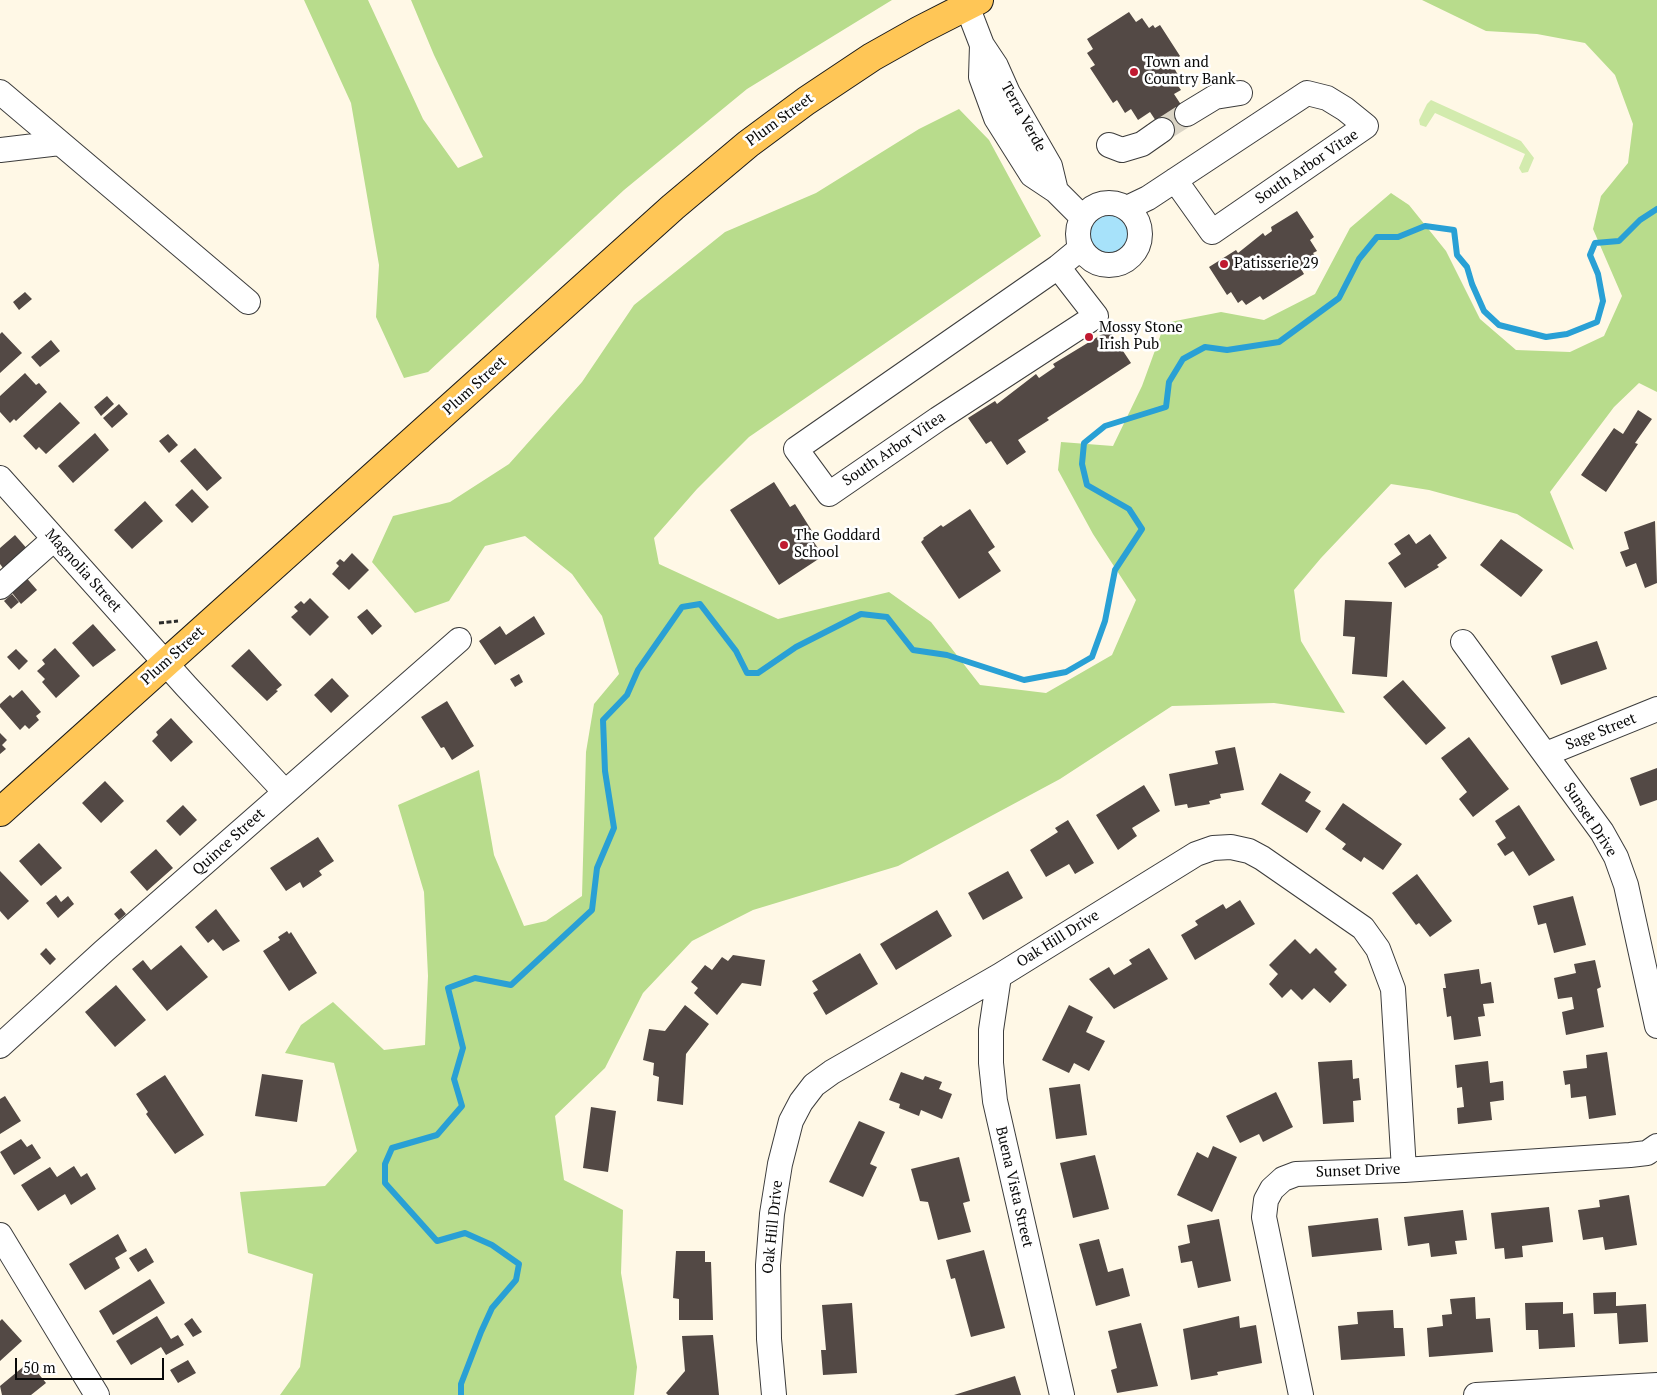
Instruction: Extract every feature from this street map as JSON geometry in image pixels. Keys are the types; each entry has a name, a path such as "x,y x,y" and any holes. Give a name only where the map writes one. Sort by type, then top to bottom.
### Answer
{"main road":[{"name":"Plum Street","path":"0,812 673,208 748,144 806,101 872,57 973,3"}],"street":[{"name":"Terra Verde","path":"973,3 982,46 981,77 996,118 1032,175 1056,192 1082,217"},
{"path":"0,92 248,302"},
{"path":"1187,114 1215,97 1240,93"},
{"name":"South Arbor Vitae","path":"1127,208 1175,180 1307,93 1327,98 1345,109 1366,126 1212,232 1175,180"},
{"path":"1108,145 1122,150 1142,144 1162,130"},
{"path":"0,150 60,143"},
{"path":"1108,202 1127,208 1139,225 1140,235 1139,245 1126,261 1116,265 1100,264 1087,256 1081,248 1078,232 1082,217 1089,210 1108,202"},
{"name":"South Arbor Vitea","path":"1058,267 1096,316 938,419 829,494 796,449 1058,267 1081,248"},
{"name":"Magnolia Street","path":"0,478 285,792"},
{"path":"0,587 54,539"},
{"name":"Quince Street","path":"0,1046 104,951 459,640"},
{"name":"Sunset Drive","path":"1463,642 1602,832 1616,857 1626,885 1657,1026"},
{"name":"Sage Street","path":"1546,754 1657,709"},
{"name":"Oak Hill Drive","path":"774,1395 768,1330 768,1265 772,1214 780,1164 791,1121 801,1102 814,1085 832,1072 999,976 1196,854 1214,848 1231,847 1249,851 1363,928 1378,949 1393,989 1404,1170"},
{"name":"Buena Vista Street","path":"999,976 991,1030 991,1064 995,1101 1062,1395"},
{"name":"Sunset Drive","path":"1301,1395 1264,1217 1266,1200 1272,1189 1283,1179 1296,1174 1404,1170 1630,1155 1647,1153 1657,1146"},
{"path":"0,1235 97,1395"},
{"path":"1476,1395 1657,1384"}],"path":[{"path":"152,621 156,624 186,617"}],"green space":[{"path":"304,0 368,0 423,119 458,168 483,157 434,55 411,0 892,0 747,89 624,190 428,372 404,378 376,317 379,265 351,103"},
{"path":"1422,0 1657,0 1657,392 1639,383 1614,407 1550,492 1574,550 1517,514 1429,490 1391,484 1321,558 1294,590 1301,641 1345,713 1274,703 1172,706 1060,779 898,866 753,910 692,941 643,993 605,1068 555,1116 564,1180 623,1210 621,1273 637,1367 634,1395 280,1395 300,1367 313,1274 248,1253 240,1192 325,1186 357,1151 334,1063 285,1053 301,1025 333,1002 384,1050 425,1045 428,976 424,892 398,805 479,770 494,855 524,926 546,921 582,896 586,752 594,704 619,674 602,616 572,574 525,536 485,546 449,601 415,613 372,562 393,516 450,502 509,464 582,382 634,305 725,232 816,193 919,129 959,109 989,140 1041,236 749,437 697,489 654,538 659,564 778,619 889,592 931,622 980,685 1046,693 1112,655 1136,600 1093,534 1058,470 1061,442 1113,446 1142,386 1165,323 1221,312 1264,320 1315,294 1350,228 1391,193 1409,205 1446,251 1480,319 1516,350 1570,352 1604,336 1622,296 1593,229 1601,196 1628,163 1633,124 1615,75 1585,43 1537,34 1486,31"},
{"path":"1431,100 1521,141 1534,158 1528,172 1522,173 1519,168 1525,154 1435,113 1426,127 1420,125 1419,120"}],"water":[{"path":"1109,215 1122,221 1128,234 1122,247 1109,253 1096,247 1090,234 1096,221"}],"building":[{"name":"Town and Country Bank","path":"1129,12 1136,22 1142,18 1149,28 1153,25 1155,28 1160,25 1180,56 1176,59 1179,62 1173,66 1178,75 1173,79 1181,90 1174,94 1193,123 1168,139 1150,112 1138,120 1131,109 1125,113 1117,100 1113,103 1090,68 1095,65 1087,53 1093,49 1087,39"},
{"path":"1297,211 1314,237 1310,240 1317,251 1313,253 1316,257 1300,267 1304,274 1263,300 1260,296 1246,305 1242,300 1238,303 1231,292 1227,295 1209,267 1236,250 1238,253 1263,233 1265,236 1272,231 1271,227"},
{"path":"25,292 32,299 19,310 13,302"},
{"path":"1109,330 1131,363 1047,418 1049,420 1018,440 1026,452 1007,465 991,441 986,444 968,418 995,401 997,404 1036,374 1039,378 1055,367 1053,364"},
{"path":"2,332 22,353 0,373 0,334"},
{"path":"51,340 60,351 40,367 31,357"},
{"path":"25,373 36,385 39,383 47,392 16,421 14,419 10,423 0,412 0,396"},
{"path":"107,396 114,404 101,416 94,407"},
{"path":"60,402 80,423 46,454 39,447 36,450 23,436"},
{"path":"119,404 128,414 112,428 103,418"},
{"path":"1638,410 1652,419 1635,443 1638,444 1606,492 1581,475 1614,428 1623,434"},
{"path":"95,433 109,450 73,483 58,466"},
{"path":"168,434 178,445 169,453 159,441"},
{"path":"195,448 222,478 207,491 180,461"},
{"name":"The Goddard School","path":"774,482 790,507 795,504 812,531 808,533 823,556 779,585 730,510"},
{"path":"192,489 209,507 192,523 175,505"},
{"path":"145,501 163,521 132,549 114,530"},
{"path":"970,509 995,547 988,552 1001,571 959,599 921,542 923,538 941,525 943,527"},
{"path":"1655,521 1657,583 1645,588 1636,563 1626,567 1620,552 1629,549 1624,532"},
{"path":"1409,534 1416,544 1430,534 1447,558 1437,565 1439,567 1405,588 1388,563 1401,554 1394,544"},
{"path":"15,535 29,551 6,572 0,564 0,548"},
{"path":"1501,539 1543,570 1521,597 1480,565"},
{"path":"352,553 369,570 349,590 332,574 339,566 336,563 340,559 344,562"},
{"path":"24,575 37,590 21,604 9,589"},
{"path":"12,594 19,602 11,609 4,601"},
{"path":"310,598 329,617 310,636 291,617 298,611 294,607 301,601 304,604"},
{"path":"1345,600 1392,602 1387,677 1352,674 1355,637 1343,636"},
{"path":"367,609 382,626 372,635 357,617"},
{"path":"534,616 545,634 495,665 479,641 500,626 506,635"},
{"path":"93,624 116,650 93,667 72,643"},
{"path":"1597,641 1607,669 1561,685 1551,656"},
{"path":"55,648 80,676 56,698 42,682 45,679 37,671 45,664 42,660"},
{"path":"16,649 28,661 19,670 7,657"},
{"path":"249,649 282,685 267,701 231,666"},
{"path":"519,674 523,682 515,687 510,679"},
{"path":"332,678 349,696 331,713 314,695"},
{"path":"1403,680 1446,728 1426,745 1383,697"},
{"path":"22,690 41,712 36,716 39,720 29,729 25,725 20,730 0,707 0,704 10,695 13,698"},
{"path":"447,701 474,746 452,760 444,747 441,748 421,717"},
{"path":"171,718 193,742 171,762 152,741 158,735 156,732"},
{"path":"0,733 7,740 2,745 6,749 0,754"},
{"path":"1469,737 1509,789 1473,817 1459,799 1467,792 1441,758"},
{"path":"1235,747 1244,790 1220,794 1221,798 1209,801 1210,804 1188,808 1187,804 1175,806 1169,774 1218,764 1215,751"},
{"path":"1657,768 1657,800 1640,806 1630,778"},
{"path":"1280,773 1311,792 1305,801 1321,811 1307,833 1261,804"},
{"path":"105,781 124,801 101,823 82,803"},
{"path":"1144,785 1160,811 1132,828 1137,836 1118,850 1096,815"},
{"path":"1343,803 1402,844 1383,870 1364,857 1361,862 1342,849 1346,844 1325,829"},
{"path":"183,805 197,820 180,836 166,821"},
{"path":"1519,805 1555,860 1529,876 1513,851 1505,856 1497,844 1506,838 1495,821"},
{"path":"1068,820 1094,863 1075,874 1069,864 1046,877 1030,850 1058,832 1055,828"},
{"path":"318,837 334,861 319,871 322,875 303,888 300,882 286,891 270,868"},
{"path":"39,843 62,868 41,886 19,861"},
{"path":"156,849 173,868 147,891 130,872"},
{"path":"0,871 29,901 8,920 0,911"},
{"path":"1008,871 1023,898 983,920 968,893"},
{"path":"1417,874 1452,921 1430,937 1419,923 1416,925 1392,893"},
{"path":"56,895 61,902 68,896 74,904 58,918 46,903"},
{"path":"1573,896 1586,945 1554,953 1546,923 1538,925 1533,906"},
{"path":"1240,900 1255,924 1195,960 1181,935 1198,925 1195,921 1223,904 1226,909"},
{"path":"121,908 126,914 119,920 114,914"},
{"path":"216,909 240,941 223,951 213,939 208,943 195,927"},
{"path":"937,910 952,936 896,970 880,944"},
{"path":"287,931 289,934 291,932 317,973 289,991 263,951 280,940 278,937"},
{"path":"1295,939 1310,954 1316,948 1337,969 1334,972 1347,985 1330,1003 1314,988 1302,1000 1291,989 1282,998 1269,984 1278,974 1269,965"},
{"path":"181,945 208,977 167,1011 132,969 143,960 151,970"},
{"path":"46,948 56,959 50,965 40,954"},
{"path":"1149,948 1168,979 1114,1009 1089,979 1109,967 1114,975 1132,964 1129,960"},
{"path":"860,953 878,984 826,1015 813,993 818,990 812,981"},
{"path":"733,955 765,960 761,986 742,983 717,1015 694,993 698,988 691,982 705,965 712,970 722,957 728,961"},
{"path":"1595,960 1601,987 1597,989 1604,1027 1566,1035 1562,1012 1574,1009 1572,997 1558,999 1554,978 1576,973 1574,964"},
{"path":"1479,969 1481,984 1491,982 1494,1003 1483,1004 1485,1016 1478,1017 1481,1036 1454,1040 1451,1016 1447,1017 1443,988 1446,988 1444,974"},
{"path":"116,985 146,1020 115,1047 85,1012"},
{"path":"685,1005 709,1024 686,1054 683,1105 657,1101 659,1077 653,1075 654,1063 643,1060 649,1029 665,1031"},
{"path":"1069,1005 1093,1017 1086,1032 1105,1041 1089,1071 1074,1063 1069,1073 1042,1060"},
{"path":"1607,1052 1616,1115 1589,1119 1586,1096 1571,1098 1570,1084 1565,1085 1563,1071 1587,1068 1586,1055"},
{"path":"1352,1060 1353,1079 1359,1078 1361,1100 1353,1101 1354,1122 1323,1124 1318,1062"},
{"path":"1488,1061 1490,1083 1503,1081 1504,1100 1490,1102 1492,1120 1458,1124 1457,1108 1464,1107 1462,1087 1457,1088 1455,1065"},
{"path":"901,1072 923,1080 925,1076 942,1082 939,1089 952,1094 942,1119 921,1110 919,1116 899,1108 900,1104 889,1100"},
{"path":"262,1074 303,1080 297,1122 255,1116"},
{"path":"165,1075 204,1135 175,1154 146,1114 148,1112 136,1094"},
{"path":"1080,1084 1087,1135 1056,1139 1049,1088"},
{"path":"1276,1092 1293,1127 1263,1142 1259,1134 1240,1143 1226,1116"},
{"path":"5,1096 21,1121 0,1134 0,1099"},
{"path":"591,1107 616,1111 608,1172 583,1168"},
{"path":"859,1121 885,1132 870,1164 877,1167 863,1197 829,1182"},
{"path":"21,1139 27,1147 32,1144 41,1158 14,1175 0,1152"},
{"path":"1213,1146 1237,1157 1212,1212 1177,1195 1197,1152 1208,1158"},
{"path":"1095,1155 1109,1209 1073,1218 1060,1163"},
{"path":"959,1157 970,1201 963,1203 971,1232 938,1240 928,1202 920,1201 911,1169"},
{"path":"74,1166 81,1177 87,1173 96,1189 71,1205 65,1194 38,1211 21,1185 50,1167 57,1177"},
{"path":"1629,1195 1637,1245 1605,1250 1603,1237 1583,1240 1578,1210 1600,1207 1599,1200"},
{"path":"1549,1207 1553,1242 1522,1246 1523,1257 1505,1259 1504,1248 1495,1249 1491,1213"},
{"path":"1463,1210 1467,1240 1455,1241 1457,1254 1431,1257 1429,1243 1408,1246 1404,1217"},
{"path":"1378,1218 1382,1250 1312,1257 1308,1226"},
{"path":"1219,1219 1231,1281 1198,1288 1192,1261 1181,1263 1178,1246 1190,1243 1187,1225"},
{"path":"118,1234 127,1251 115,1258 120,1268 85,1290 69,1264"},
{"path":"1099,1239 1108,1272 1123,1268 1130,1296 1096,1306 1079,1244"},
{"path":"146,1248 154,1262 138,1272 129,1258"},
{"path":"984,1250 1005,1328 971,1337 955,1278 951,1279 946,1260"},
{"path":"676,1251 705,1251 705,1262 711,1262 713,1320 679,1320 679,1299 673,1298"},
{"path":"150,1279 165,1303 113,1335 99,1311"},
{"path":"1616,1292 1616,1306 1646,1304 1648,1342 1619,1344 1617,1313 1594,1314 1593,1293"},
{"path":"1475,1297 1476,1319 1490,1318 1493,1352 1429,1357 1427,1328 1443,1326 1442,1315 1452,1314 1450,1299"},
{"path":"1563,1302 1563,1314 1573,1313 1575,1347 1539,1349 1538,1330 1526,1330 1525,1303"},
{"path":"852,1303 857,1373 823,1375 821,1350 826,1350 822,1305"},
{"path":"1393,1310 1394,1328 1403,1328 1405,1356 1341,1360 1338,1326 1358,1324 1357,1312"},
{"path":"157,1316 171,1339 178,1335 184,1345 166,1355 161,1347 131,1365 116,1341"},
{"path":"1239,1316 1240,1328 1256,1325 1262,1363 1217,1372 1218,1375 1191,1380 1183,1329"},
{"path":"192,1318 202,1332 193,1337 184,1324"},
{"path":"2,1319 22,1341 0,1361 0,1321"},
{"path":"1141,1323 1158,1386 1117,1393 1111,1370 1117,1368 1108,1331"},
{"path":"713,1335 719,1395 668,1395 666,1393 685,1371 682,1336"},
{"path":"188,1360 196,1373 178,1383 170,1370"},
{"path":"29,1362 46,1383 31,1395 2,1395 0,1386"},
{"path":"1015,1376 1021,1395 954,1395"}],"waterway":[{"path":"461,1395 461,1384 481,1332 492,1308 516,1280 519,1264 492,1245 465,1233 437,1241 385,1183 385,1164 392,1148 437,1135 462,1106 454,1079 463,1048 448,988 475,978 511,985 592,910 597,868 614,828 605,771 603,720 627,695 638,670 682,607 700,604 736,651 747,673 758,673 796,647 861,614 887,617 913,650 947,655 1024,680 1066,672 1092,657 1105,621 1115,570 1142,529 1129,509 1087,485 1082,464 1084,443 1105,426 1166,407 1169,382 1183,359 1205,347 1227,350 1279,342 1339,298 1359,259 1377,237 1398,237 1425,226 1454,230 1457,255 1467,267 1484,311 1499,325 1546,337 1567,334 1597,322 1603,301 1598,274 1590,255 1595,243 1619,241 1640,220 1657,209"}],"tunnel":[{"path":"1162,130 1187,114"}],"place":[{"name":"Town and Country Bank","path":"1134,72"},
{"name":"Patisserie 29","path":"1224,264"},
{"name":"Mossy Stone Irish Pub","path":"1089,337"},
{"name":"The Goddard School","path":"784,545"}]}
